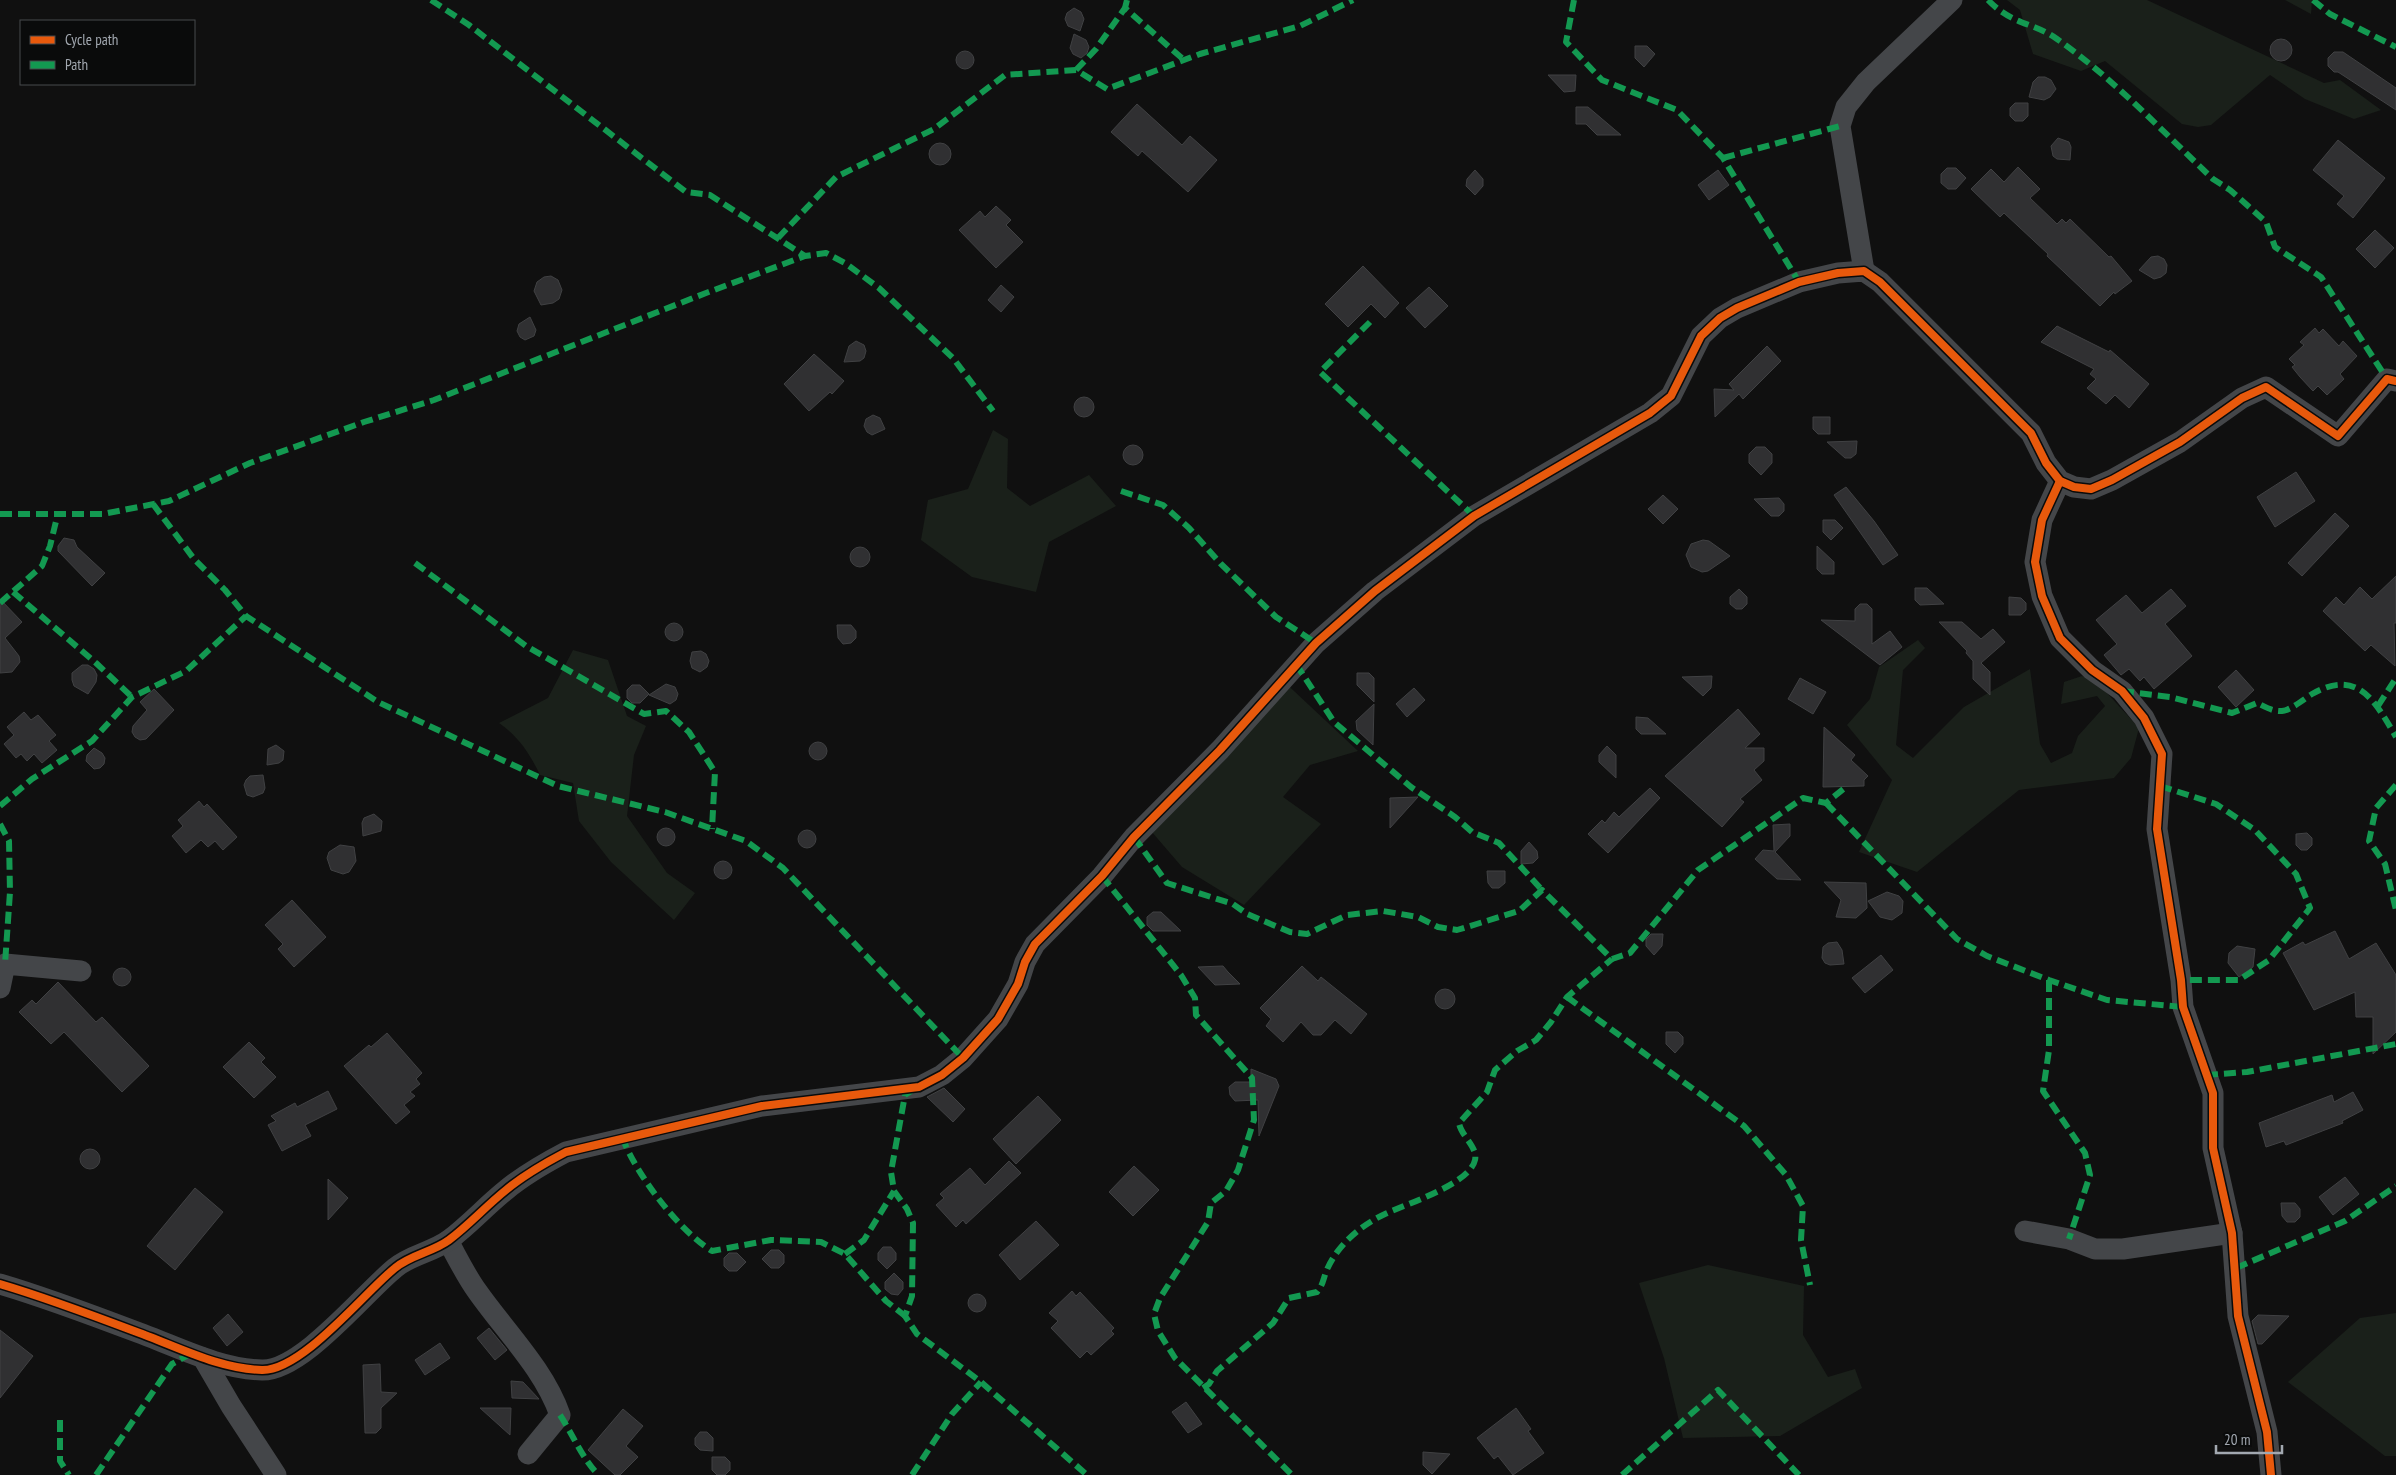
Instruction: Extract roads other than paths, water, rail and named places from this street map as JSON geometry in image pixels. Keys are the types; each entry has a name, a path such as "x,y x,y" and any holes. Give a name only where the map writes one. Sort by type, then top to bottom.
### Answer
{"street":[{"path":"1864,271 1840,126 1846,108 1866,82 1952,0"},
{"path":"0,1284 68,1306 202,1358 238,1367 264,1370 283,1365 319,1341 397,1266 448,1241 506,1190 538,1167 566,1152 762,1106 918,1087 942,1074 963,1058 998,1019 1018,984 1025,962 1039,939 1102,876 1134,837 1220,750 1316,644 1375,591 1474,516 1650,413 1671,396 1701,336 1720,318 1737,308 1799,282 1838,273 1864,271 1880,282 2031,433 2046,463 2060,481 2074,488 2091,489 2112,480 2180,442 2242,398 2266,387 2338,436 2387,379 2396,381"},
{"path":"2060,481 2042,520 2035,562 2042,596 2060,638 2092,670 2122,691 2144,718 2162,754 2157,829 2181,980 2183,1007 2214,1093 2214,1148 2232,1233 2238,1316 2267,1432 2271,1475"},
{"path":"0,988 5,964 81,971"},
{"path":"2026,1231 2069,1239 2095,1249 2123,1249 2232,1233"},
{"path":"448,1241 475,1289 530,1361 554,1399 560,1415 528,1454"},
{"path":"202,1358 230,1406 276,1475"}]}
